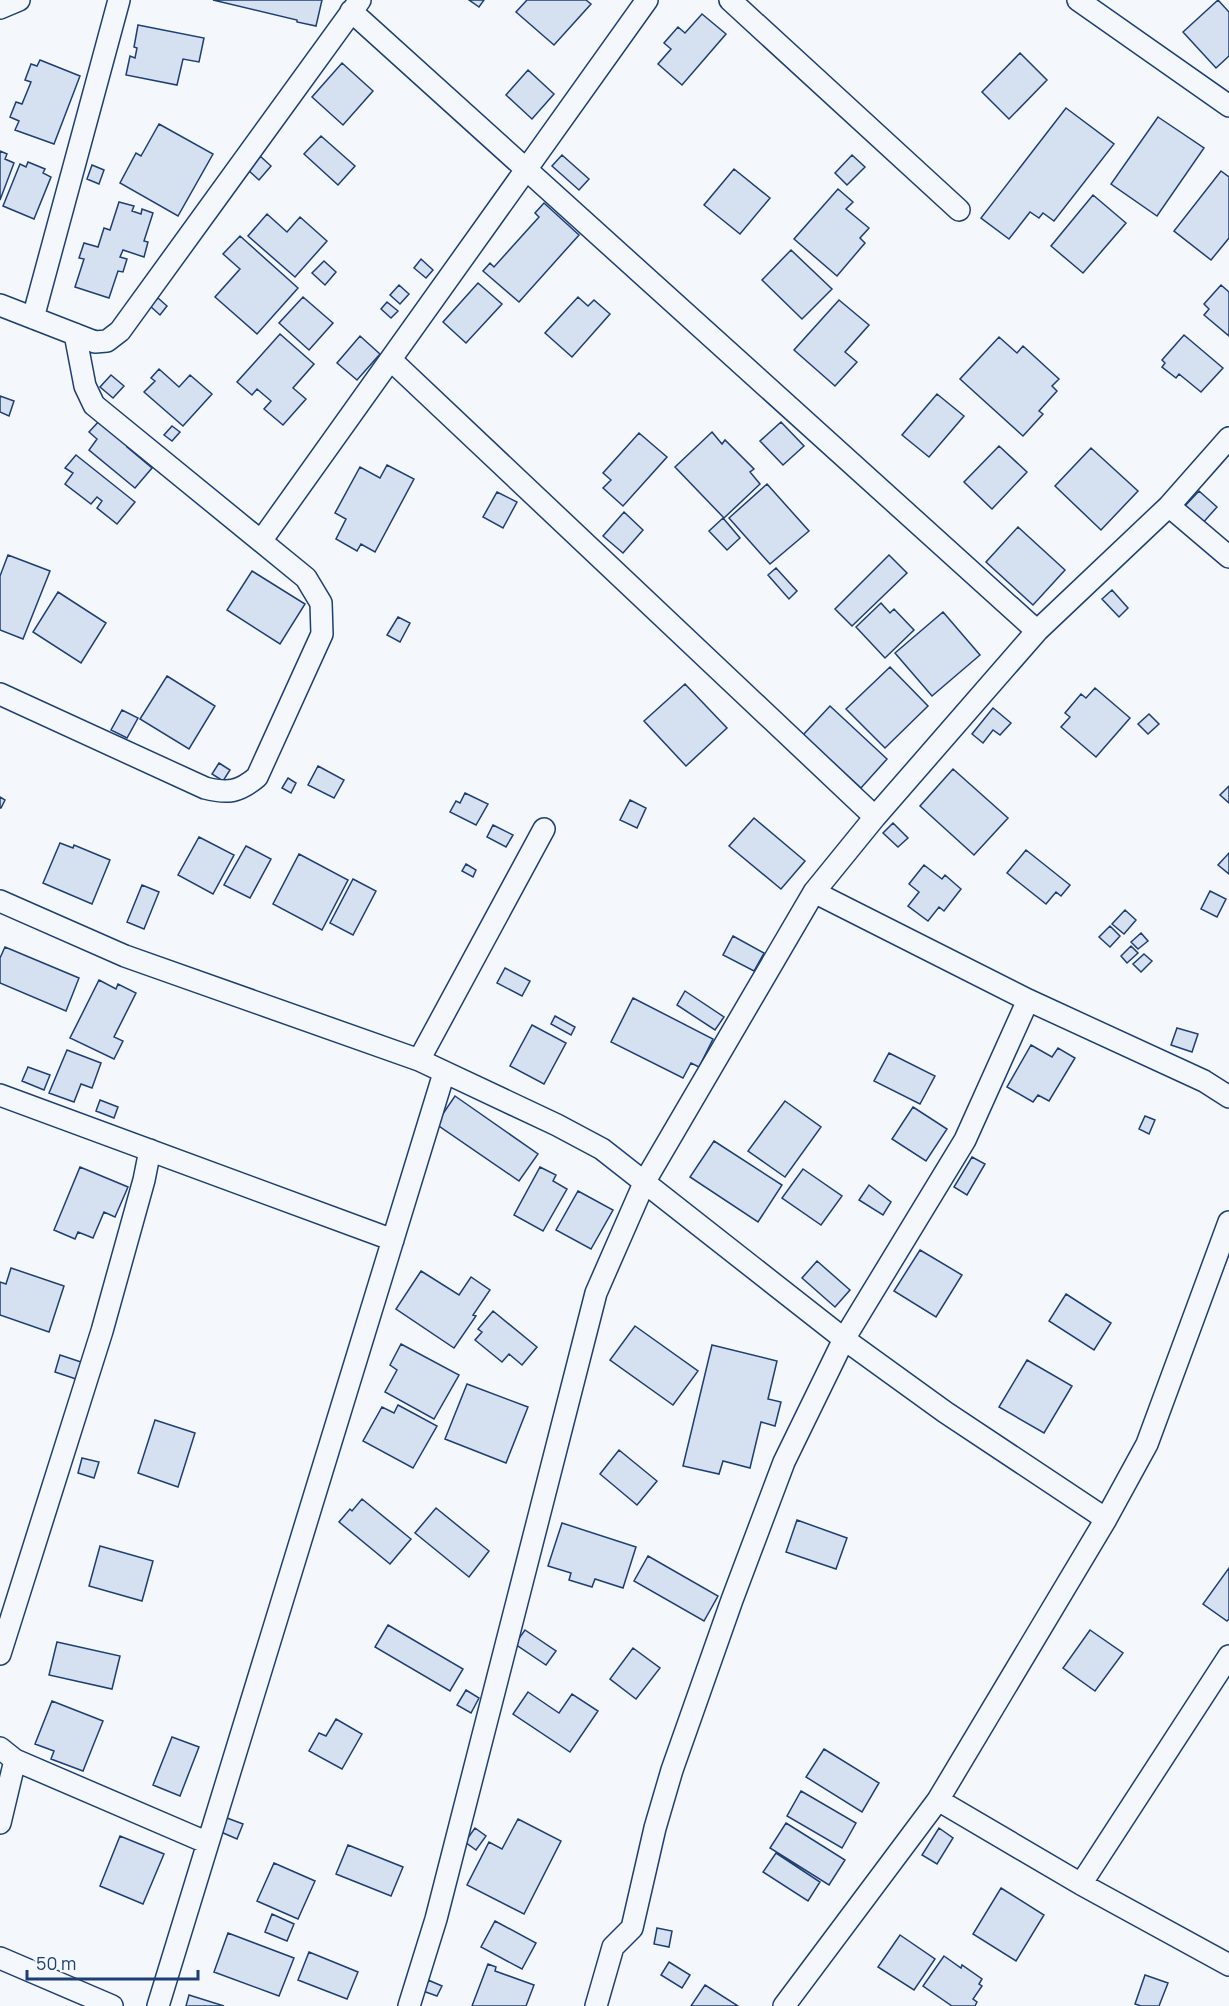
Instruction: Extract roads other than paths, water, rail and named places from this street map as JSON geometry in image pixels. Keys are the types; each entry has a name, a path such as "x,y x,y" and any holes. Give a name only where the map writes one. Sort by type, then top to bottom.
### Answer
{"street":[{"path":"0,8 19,0"},
{"path":"33,318 119,0"},
{"path":"261,541 647,0"},
{"path":"730,0 959,210"},
{"path":"1078,0 1226,99"},
{"path":"0,305 95,342 107,341 120,331 355,5 526,169 1037,631"},
{"path":"0,694 205,788 222,792 245,787 257,777 322,634 321,603 306,578 94,405 85,386 75,334"},
{"path":"390,360 875,818"},
{"path":"409,2006 436,1919 596,1293 645,1181 814,892 1037,631 1168,506 1229,438"},
{"path":"1168,506 1229,557"},
{"path":"419,1060 544,829"},
{"path":"814,892 1028,1000 1204,1081 1229,1097"},
{"path":"0,901 125,956 419,1060 557,1125 602,1149 844,1340 945,1412 1106,1519"},
{"path":"596,2006 613,1947 632,1928 655,1828 672,1770 784,1462 844,1340 965,1140 1028,1000"},
{"path":"158,2006 444,1073"},
{"path":"0,1095 393,1240"},
{"path":"0,1654 102,1331 144,1180 150,1150"},
{"path":"784,2006 938,1800 1106,1519 1147,1444 1229,1222"},
{"path":"1082,1884 1229,1656"},
{"path":"0,1823 7,1754 208,1843"},
{"path":"938,1800 1082,1884 1229,1965"},
{"path":"0,1958 112,2006"}]}
